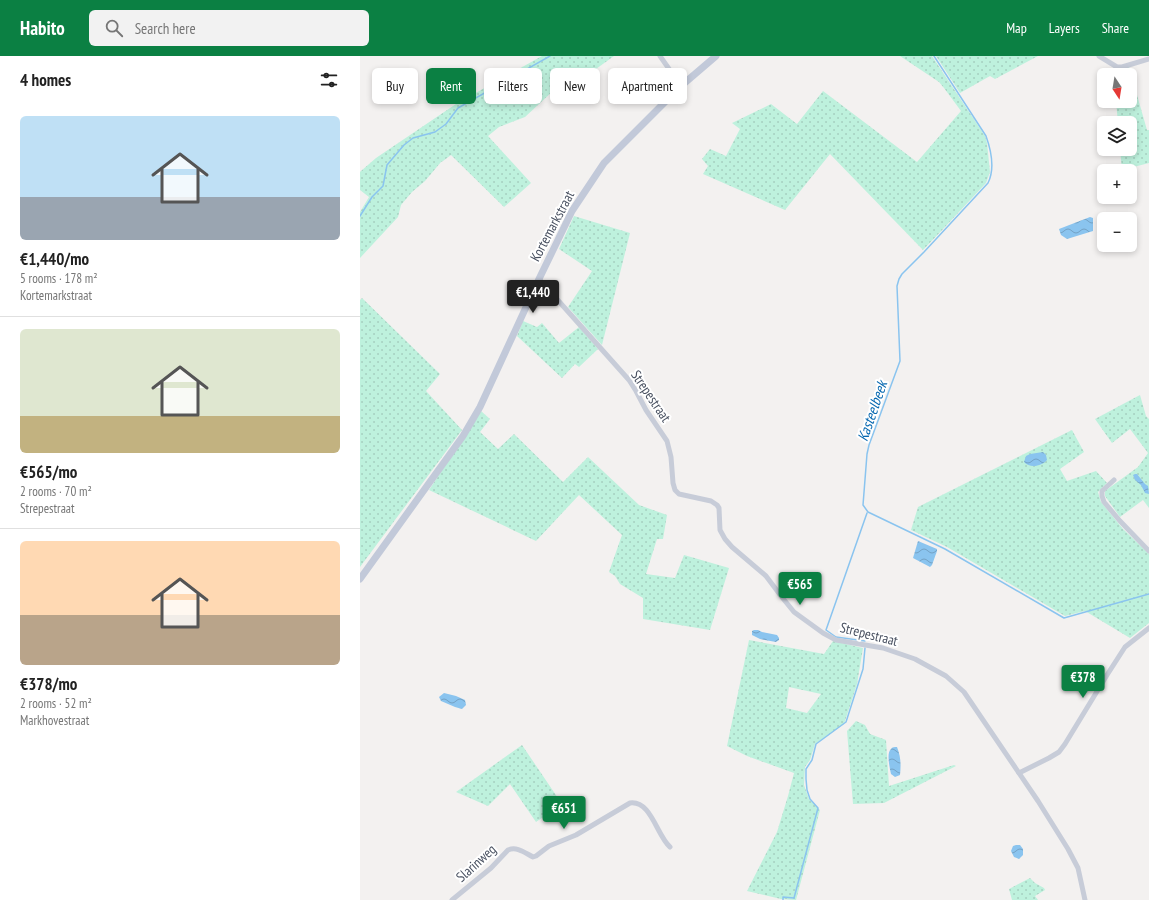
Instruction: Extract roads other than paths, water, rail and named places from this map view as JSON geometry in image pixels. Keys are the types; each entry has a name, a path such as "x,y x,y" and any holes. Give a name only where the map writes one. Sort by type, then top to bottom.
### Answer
{"street":[{"path":"660,56 668,68"},
{"name":"Kortemarkstraat","path":"687,81 716,56"},
{"path":"1099,56 1117,67 1122,67 1149,59"},
{"name":"Kortemarkstraat","path":"360,579 467,430 480,407 572,211 604,163 663,104"},
{"name":"Strepestraat","path":"539,279 629,380 646,410 667,441 671,457 675,490 679,494 711,502 719,508 720,530 725,539 732,547 766,576 794,612 823,633 836,640 883,648 914,659 946,676 964,692 1068,849 1078,868 1085,900"},
{"path":"1114,480 1102,491 1104,502 1149,551"},
{"path":"1019,773 1059,752 1125,647 1149,628"},
{"name":"Slarinweg","path":"452,900 491,868 508,850 516,849 533,857 536,856 549,846 576,835 630,803 635,803 644,808 654,820 666,843 670,847"}],"water":[{"path":"1090,217 1093,218 1093,231 1067,239 1061,235 1059,229"},
{"path":"1043,452 1046,455 1047,460 1042,464 1033,466 1024,462 1026,456"},
{"path":"1137,474 1148,486 1149,494 1145,493 1141,485 1135,480 1133,475"},
{"path":"918,541 937,549 930,567 913,558"},
{"path":"754,630 777,635 779,640 776,642 760,639 752,635 752,631"},
{"path":"444,693 465,700 466,705 462,709 441,701 439,697"},
{"path":"897,747 901,764 900,775 895,777 891,774 889,754 891,748"},
{"path":"1020,845 1023,849 1023,855 1019,859 1014,857 1011,851 1013,846"}],"waterway":[{"path":"360,216 372,197 383,186 387,165 404,145 413,138 435,132 446,124 458,108 550,56"},
{"name":"Kasteelbeek","path":"934,56 986,136 991,153 992,166 988,183 899,279 897,286 900,361 869,445 863,505 868,512 945,549 1064,618 1149,594"},
{"path":"865,641 836,637 826,630 867,513"},
{"path":"783,900 783,897 794,898 818,808 810,799 807,790 806,769 812,760 816,744 846,722 863,669 865,648"}]}
